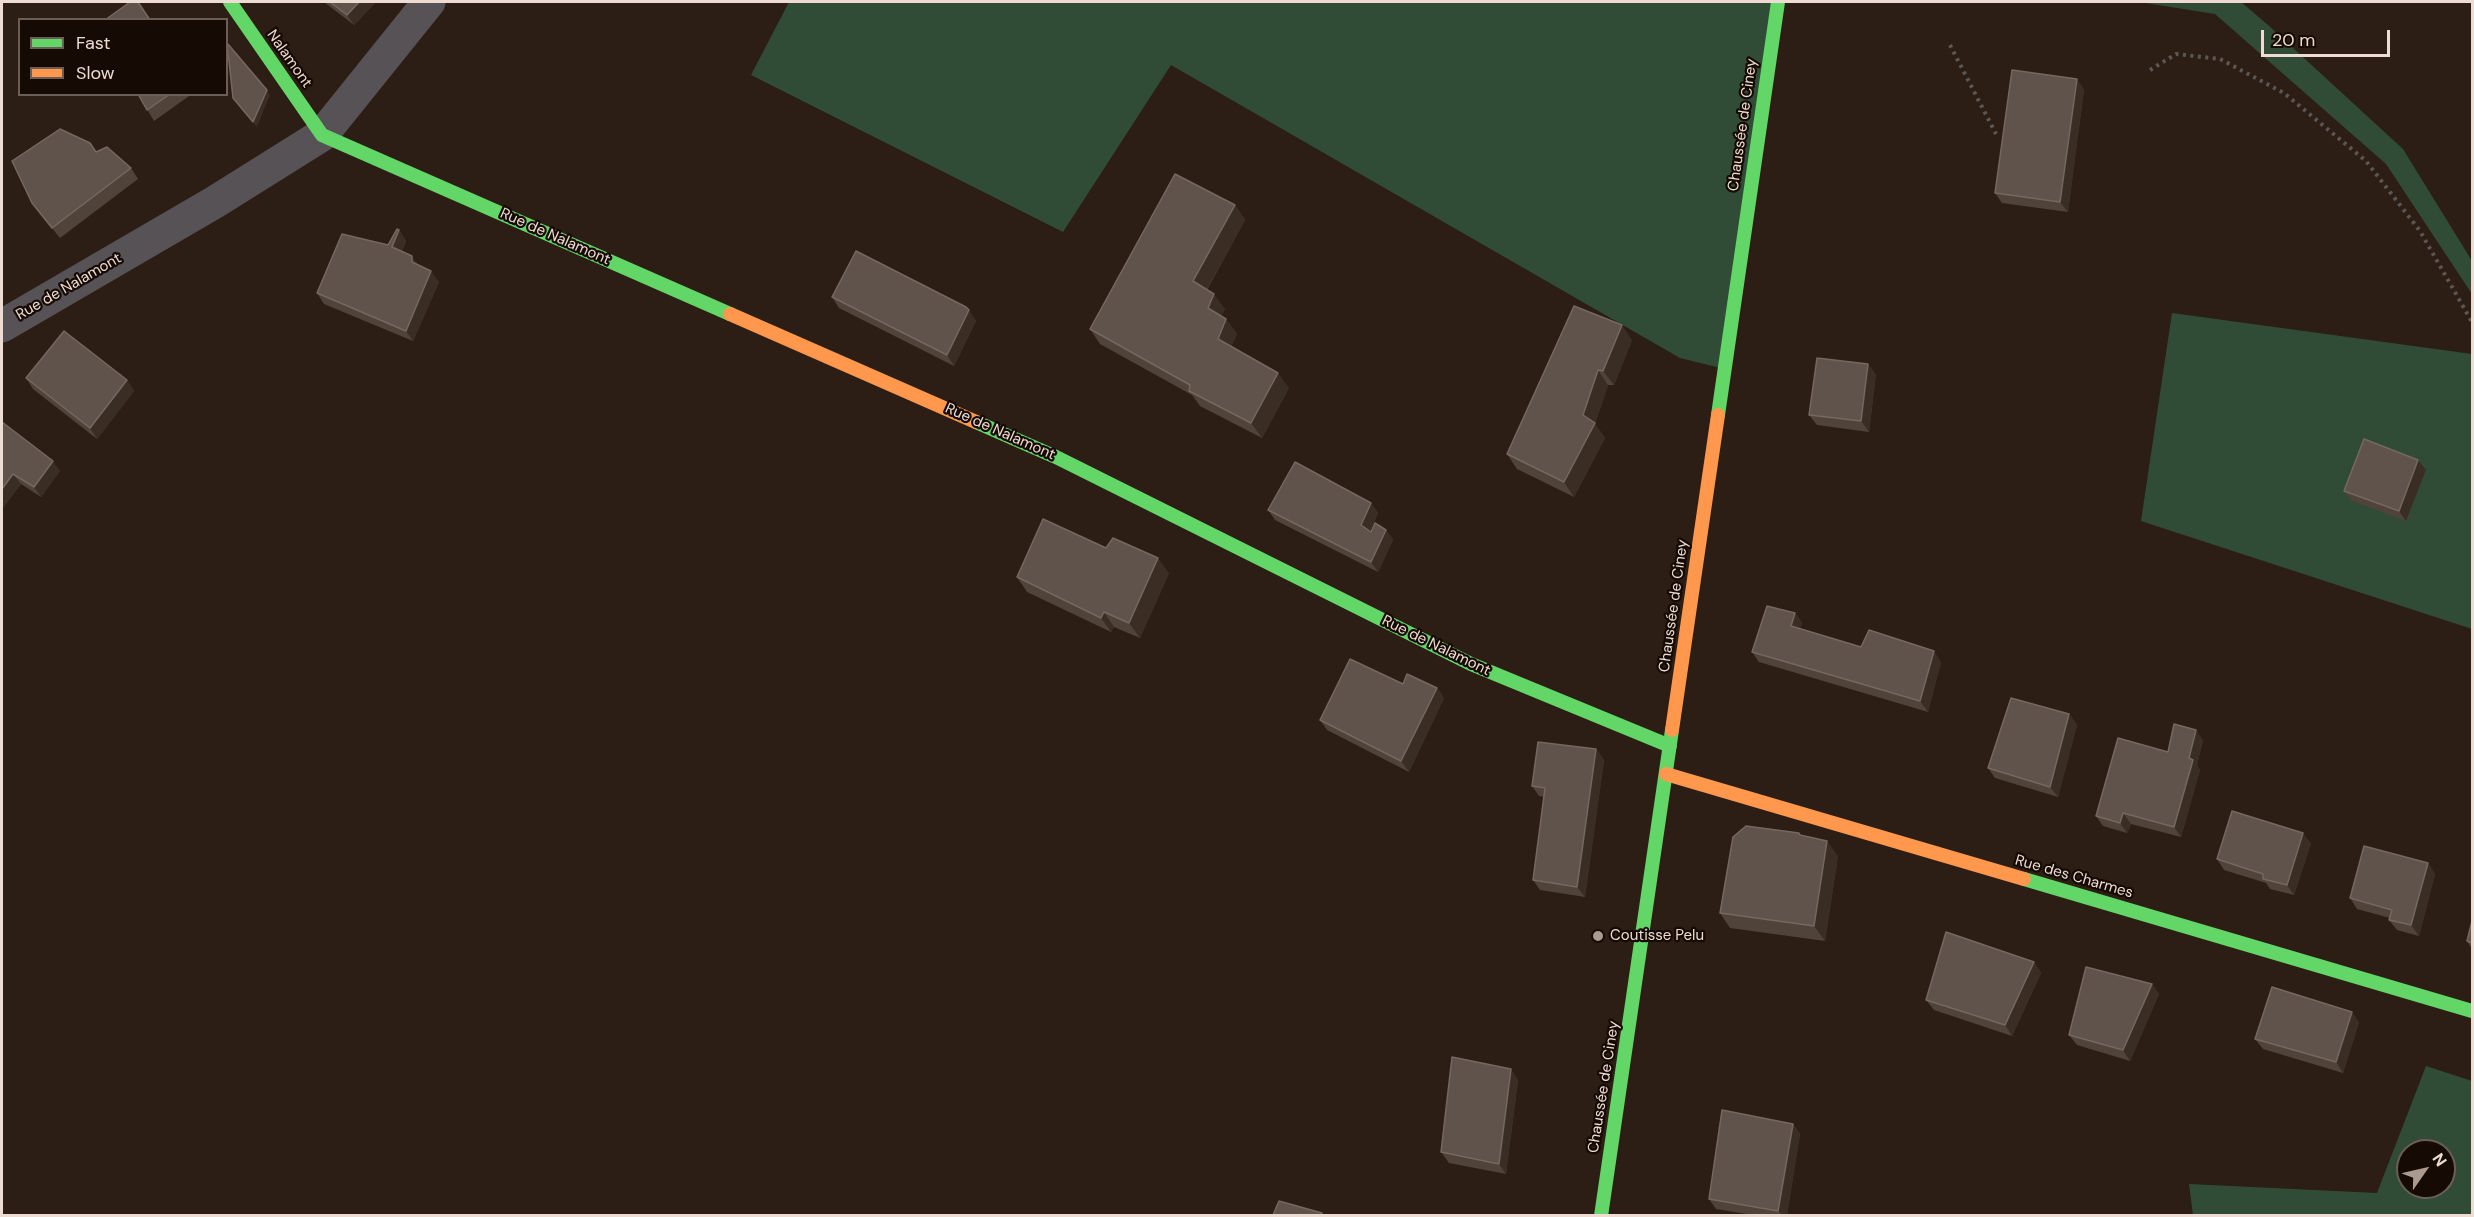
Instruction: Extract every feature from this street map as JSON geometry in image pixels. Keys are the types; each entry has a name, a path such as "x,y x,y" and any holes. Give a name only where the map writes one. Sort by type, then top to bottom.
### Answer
{"street":[{"name":"Nalamont","path":"230,2 322,135"},
{"name":"Rue de Nalamont","path":"2,326 215,202 322,135 429,2"},
{"name":"Chaussée de Ciney","path":"1601,1215 1778,2"},
{"name":"Rue de Nalamont","path":"322,135 1056,457 1471,664 1670,746"},
{"name":"Rue des Charmes","path":"1666,774 2472,1011"}],"path":[{"path":"1950,45 1996,134"},
{"path":"2150,70 2176,54 2220,59 2284,93 2366,161 2420,231 2472,322"}],"green space":[{"path":"789,2 1778,2 1725,369 1680,358 1171,65 1063,232 751,75"},
{"path":"2139,2 2241,2 2268,25 2403,149 2472,261 2472,294 2386,164 2215,14"},
{"path":"2172,313 2472,354 2472,629 2141,521"},
{"path":"2426,1066 2472,1081 2472,1215 2193,1215 2189,1184 2377,1193 2396,1144 2396,1199 2456,1199 2456,1139 2398,1139"}],"building":[{"path":"130,2 138,2 149,18 108,18"},
{"path":"330,2 359,2 347,15"},
{"path":"228,44 267,90 253,122 233,98"},
{"path":"2012,70 2077,79 2060,202 1995,193"},
{"path":"139,96 167,96 147,110"},
{"path":"60,129 90,143 96,152 107,147 131,168 52,228 32,203 12,161"},
{"path":"1175,174 1235,205 1193,281 1214,294 1208,308 1226,319 1218,339 1278,373 1251,423 1189,391 1190,385 1090,329"},
{"path":"397,229 399,230 392,247 412,256 412,262 431,271 406,331 317,293 342,234 388,245"},
{"path":"856,251 969,310 947,355 832,297"},
{"path":"1574,306 1622,325 1603,371 1598,370 1583,415 1595,423 1564,482 1507,454"},
{"path":"64,331 127,380 90,428 26,378"},
{"path":"1817,358 1868,364 1861,421 1809,415"},
{"path":"2,422 53,461 34,487 13,474 2,489"},
{"path":"2364,439 2418,460 2399,511 2344,491"},
{"path":"1295,462 1371,503 1361,525 1371,532 1375,523 1386,530 1371,562 1268,510"},
{"path":"1043,519 1106,548 1113,538 1158,558 1129,623 1104,612 1101,618 1017,577"},
{"path":"1767,606 1795,613 1791,626 1861,647 1869,630 1934,651 1920,701 1752,652"},
{"path":"1350,659 1403,684 1407,674 1437,688 1401,761 1320,720"},
{"path":"2011,698 2069,714 2050,787 1988,768"},
{"path":"2174,724 2196,730 2189,758 2193,760 2174,827 2123,813 2120,823 2096,816 2118,738 2168,752"},
{"path":"1538,742 1596,749 1577,887 1533,880 1545,788 1532,786"},
{"path":"2232,811 2303,833 2287,885 2263,879 2263,874 2217,859"},
{"path":"1746,826 1799,833 1827,841 1814,926 1720,913 1733,837"},
{"path":"2364,846 2428,863 2411,925 2389,920 2392,910 2350,898"},
{"path":"2472,921 2472,943 2467,941"},
{"path":"1946,932 2034,962 2005,1025 1926,1000"},
{"path":"2086,967 2152,984 2123,1050 2069,1035"},
{"path":"2272,987 2352,1012 2336,1062 2255,1039"},
{"path":"1452,1057 1511,1069 1499,1164 1441,1152"},
{"path":"1722,1110 1793,1124 1778,1211 1709,1199"},
{"path":"1279,1201 1322,1213 1321,1215 1273,1215"}],"traffic: fast":[{"path":"230,2 322,135 730,314"},
{"path":"1718,415 1778,2"},
{"path":"976,422 1056,457 1471,664 1670,746"},
{"path":"1601,1216 1672,730"},
{"path":"2024,879 2472,1011"}],"traffic: slow":[{"path":"730,314 976,422"},
{"path":"1672,730 1718,415"},
{"path":"1666,774 2024,879"}],"place":[{"name":"Coutisse Pelu","path":"1598,936"}]}
